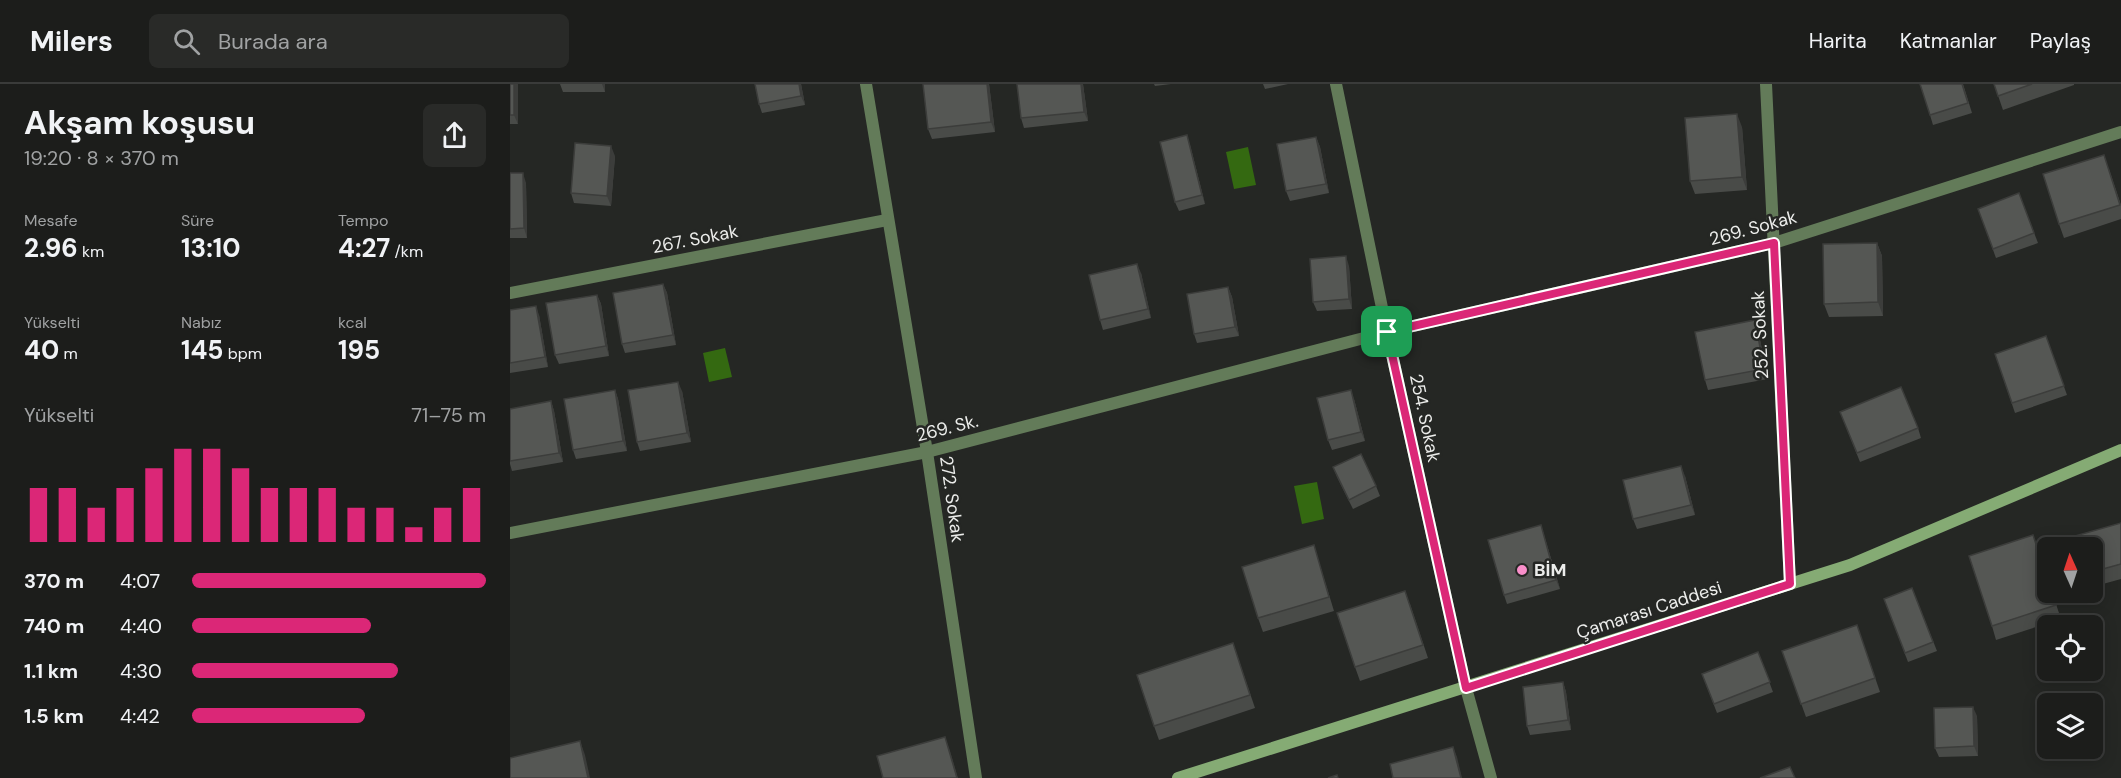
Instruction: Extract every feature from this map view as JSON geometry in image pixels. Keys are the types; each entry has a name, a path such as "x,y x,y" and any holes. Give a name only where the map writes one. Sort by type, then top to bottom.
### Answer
{"street":[{"name":"272. Sokak","path":"866,84 927,453 976,778"},
{"name":"254. Sokak","path":"1336,84 1387,332 1466,688 1491,778"},
{"name":"252. Sokak","path":"1766,84 1790,584"},
{"name":"269. Sokak","path":"1387,332 1774,243 2121,132"},
{"name":"267. Sokak","path":"510,292 887,220"},
{"name":"269. Sk.","path":"510,533 927,453 1387,332"},
{"name":"Çamarası Caddesi","path":"1178,778 1850,565 2121,450"}],"shaded area":[{"path":"1248,147 1256,185 1234,189 1226,152"},
{"path":"725,348 732,377 709,382 703,353"},
{"path":"1317,482 1324,519 1302,524 1294,486"}],"building":[{"path":"510,84 514,84 514,115 510,115"},
{"path":"755,84 799,84 801,96 759,104"},
{"path":"923,84 987,84 991,122 928,129"},
{"path":"1017,84 1081,84 1084,112 1021,118"},
{"path":"1920,84 1962,84 1968,103 1930,115"},
{"path":"1994,84 2032,84 1998,96"},
{"path":"1737,114 1742,177 1690,181 1685,118"},
{"path":"1187,135 1202,195 1175,202 1160,142"},
{"path":"1316,137 1326,184 1286,191 1277,144"},
{"path":"575,143 611,146 607,196 571,193"},
{"path":"2104,155 2120,205 2059,224 2043,174"},
{"path":"510,173 523,173 524,228 510,229"},
{"path":"2019,193 2034,233 1993,249 1978,209"},
{"path":"1877,243 1878,302 1824,304 1823,244"},
{"path":"1346,256 1349,299 1313,302 1310,259"},
{"path":"1137,264 1148,309 1100,320 1089,275"},
{"path":"663,284 673,335 622,344 613,293"},
{"path":"1228,287 1235,327 1194,334 1187,294"},
{"path":"597,295 606,346 555,355 546,303"},
{"path":"536,306 545,357 510,363 510,310"},
{"path":"1755,320 1764,369 1705,380 1695,332"},
{"path":"2046,336 2064,386 2012,403 1995,354"},
{"path":"678,382 687,433 637,442 628,390"},
{"path":"1901,387 1918,428 1857,453 1840,412"},
{"path":"615,390 623,441 573,450 564,399"},
{"path":"1351,390 1361,432 1328,440 1317,398"},
{"path":"551,401 559,453 510,461 510,409"},
{"path":"1361,454 1376,486 1349,500 1333,467"},
{"path":"1681,466 1691,505 1633,519 1623,480"},
{"path":"2121,523 2121,564 2103,569 2103,537 2075,536"},
{"path":"1541,525 1556,580 1504,595 1488,540"},
{"path":"2033,535 2037,547 2037,603 2055,603 2056,605 1992,626 1969,556"},
{"path":"1314,545 1329,597 1258,618 1242,567"},
{"path":"1912,588 1933,642 1905,653 1884,599"},
{"path":"1405,591 1423,645 1355,667 1337,613"},
{"path":"1857,625 1875,678 1801,704 1782,651"},
{"path":"1233,643 1250,695 1154,726 1137,675"},
{"path":"1758,652 1770,682 1714,704 1702,674"},
{"path":"1563,682 1568,720 1527,726 1523,687"},
{"path":"1973,707 1974,746 1935,748 1934,708"},
{"path":"945,737 957,778 883,778 877,756"},
{"path":"580,741 588,778 510,778 510,758"},
{"path":"1453,747 1461,778 1393,778 1390,764"},
{"path":"1790,767 1795,778 1760,778"}],"place":[{"name":"BİM","path":"1522,570"}],"route":[{"path":"1774,243 1790,584 1466,688 1387,332 1774,243"}]}
